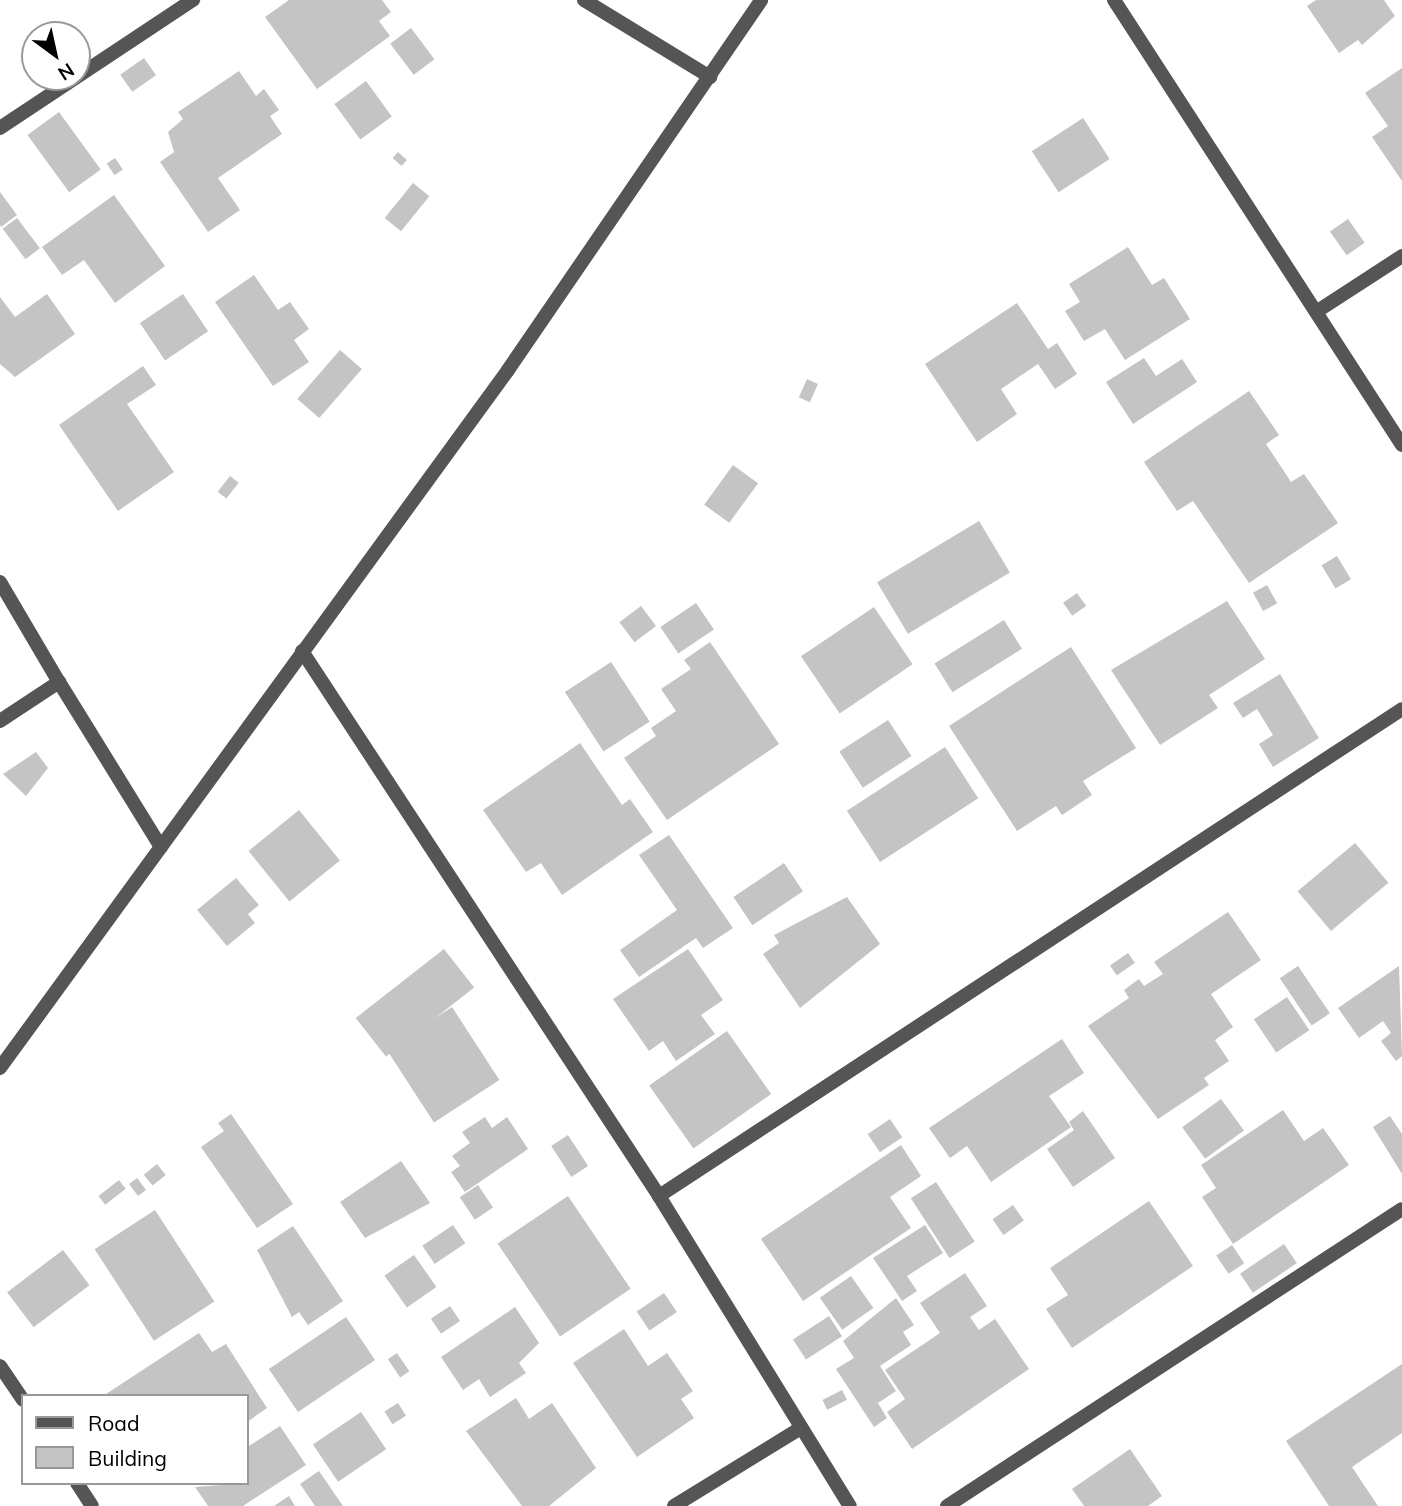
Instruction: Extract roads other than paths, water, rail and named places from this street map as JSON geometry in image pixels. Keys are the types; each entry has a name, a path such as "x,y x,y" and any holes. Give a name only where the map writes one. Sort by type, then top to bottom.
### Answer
{"street":[{"path":"0,128 193,0"},
{"path":"584,0 710,77"},
{"path":"0,1068 508,370 761,0"},
{"path":"1114,0 1319,310 1402,445"},
{"path":"1319,310 1402,256"},
{"path":"0,582 161,848"},
{"path":"302,651 659,1196 799,1429 850,1506"},
{"path":"0,721 59,682"},
{"path":"659,1196 1402,709"},
{"path":"947,1506 1402,1209"},
{"path":"0,1366 21,1397"},
{"path":"674,1506 799,1429"},
{"path":"78,1485 92,1506"}]}
